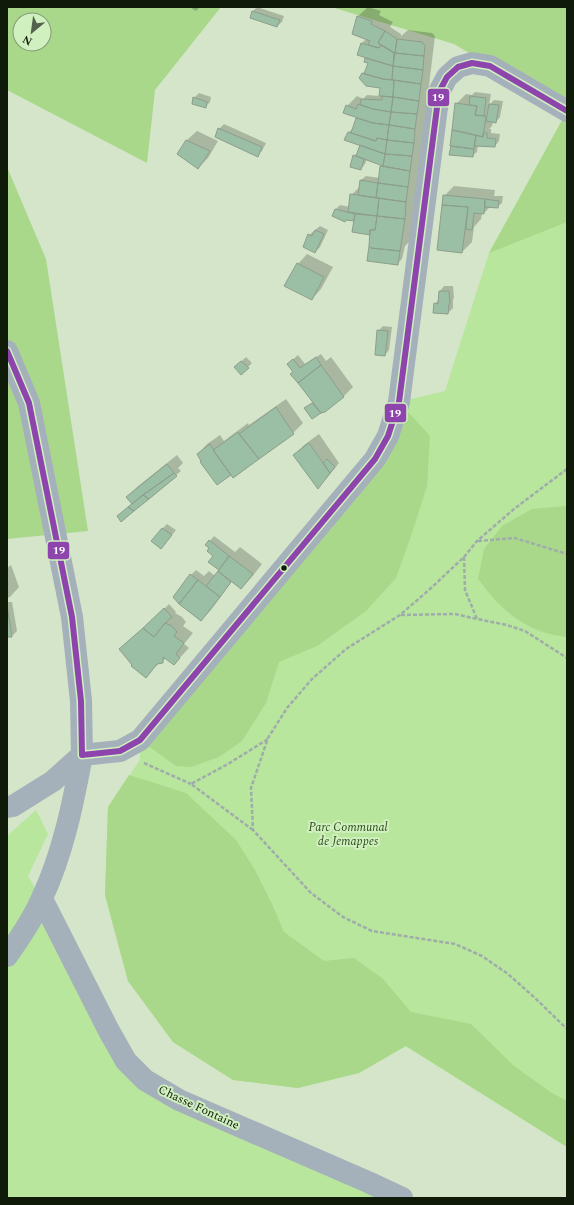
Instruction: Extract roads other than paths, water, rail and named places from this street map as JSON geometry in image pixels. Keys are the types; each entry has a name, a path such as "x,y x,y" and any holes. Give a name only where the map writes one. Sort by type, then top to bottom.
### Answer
{"street":[{"path":"7,807 13,806 53,781 82,755 120,751 140,740 375,459 388,436 399,402 439,92 447,77 458,67 472,63 490,66 567,111"},
{"path":"7,351 29,403 72,617 81,701 82,755 64,839 42,899 23,933 7,956"},
{"name":"Chasse Fontaine","path":"42,899 126,1061 145,1080 179,1100 402,1198"}],"park label":[{"name":"Parc Communal de Jemappes","path":"348,834"}]}
